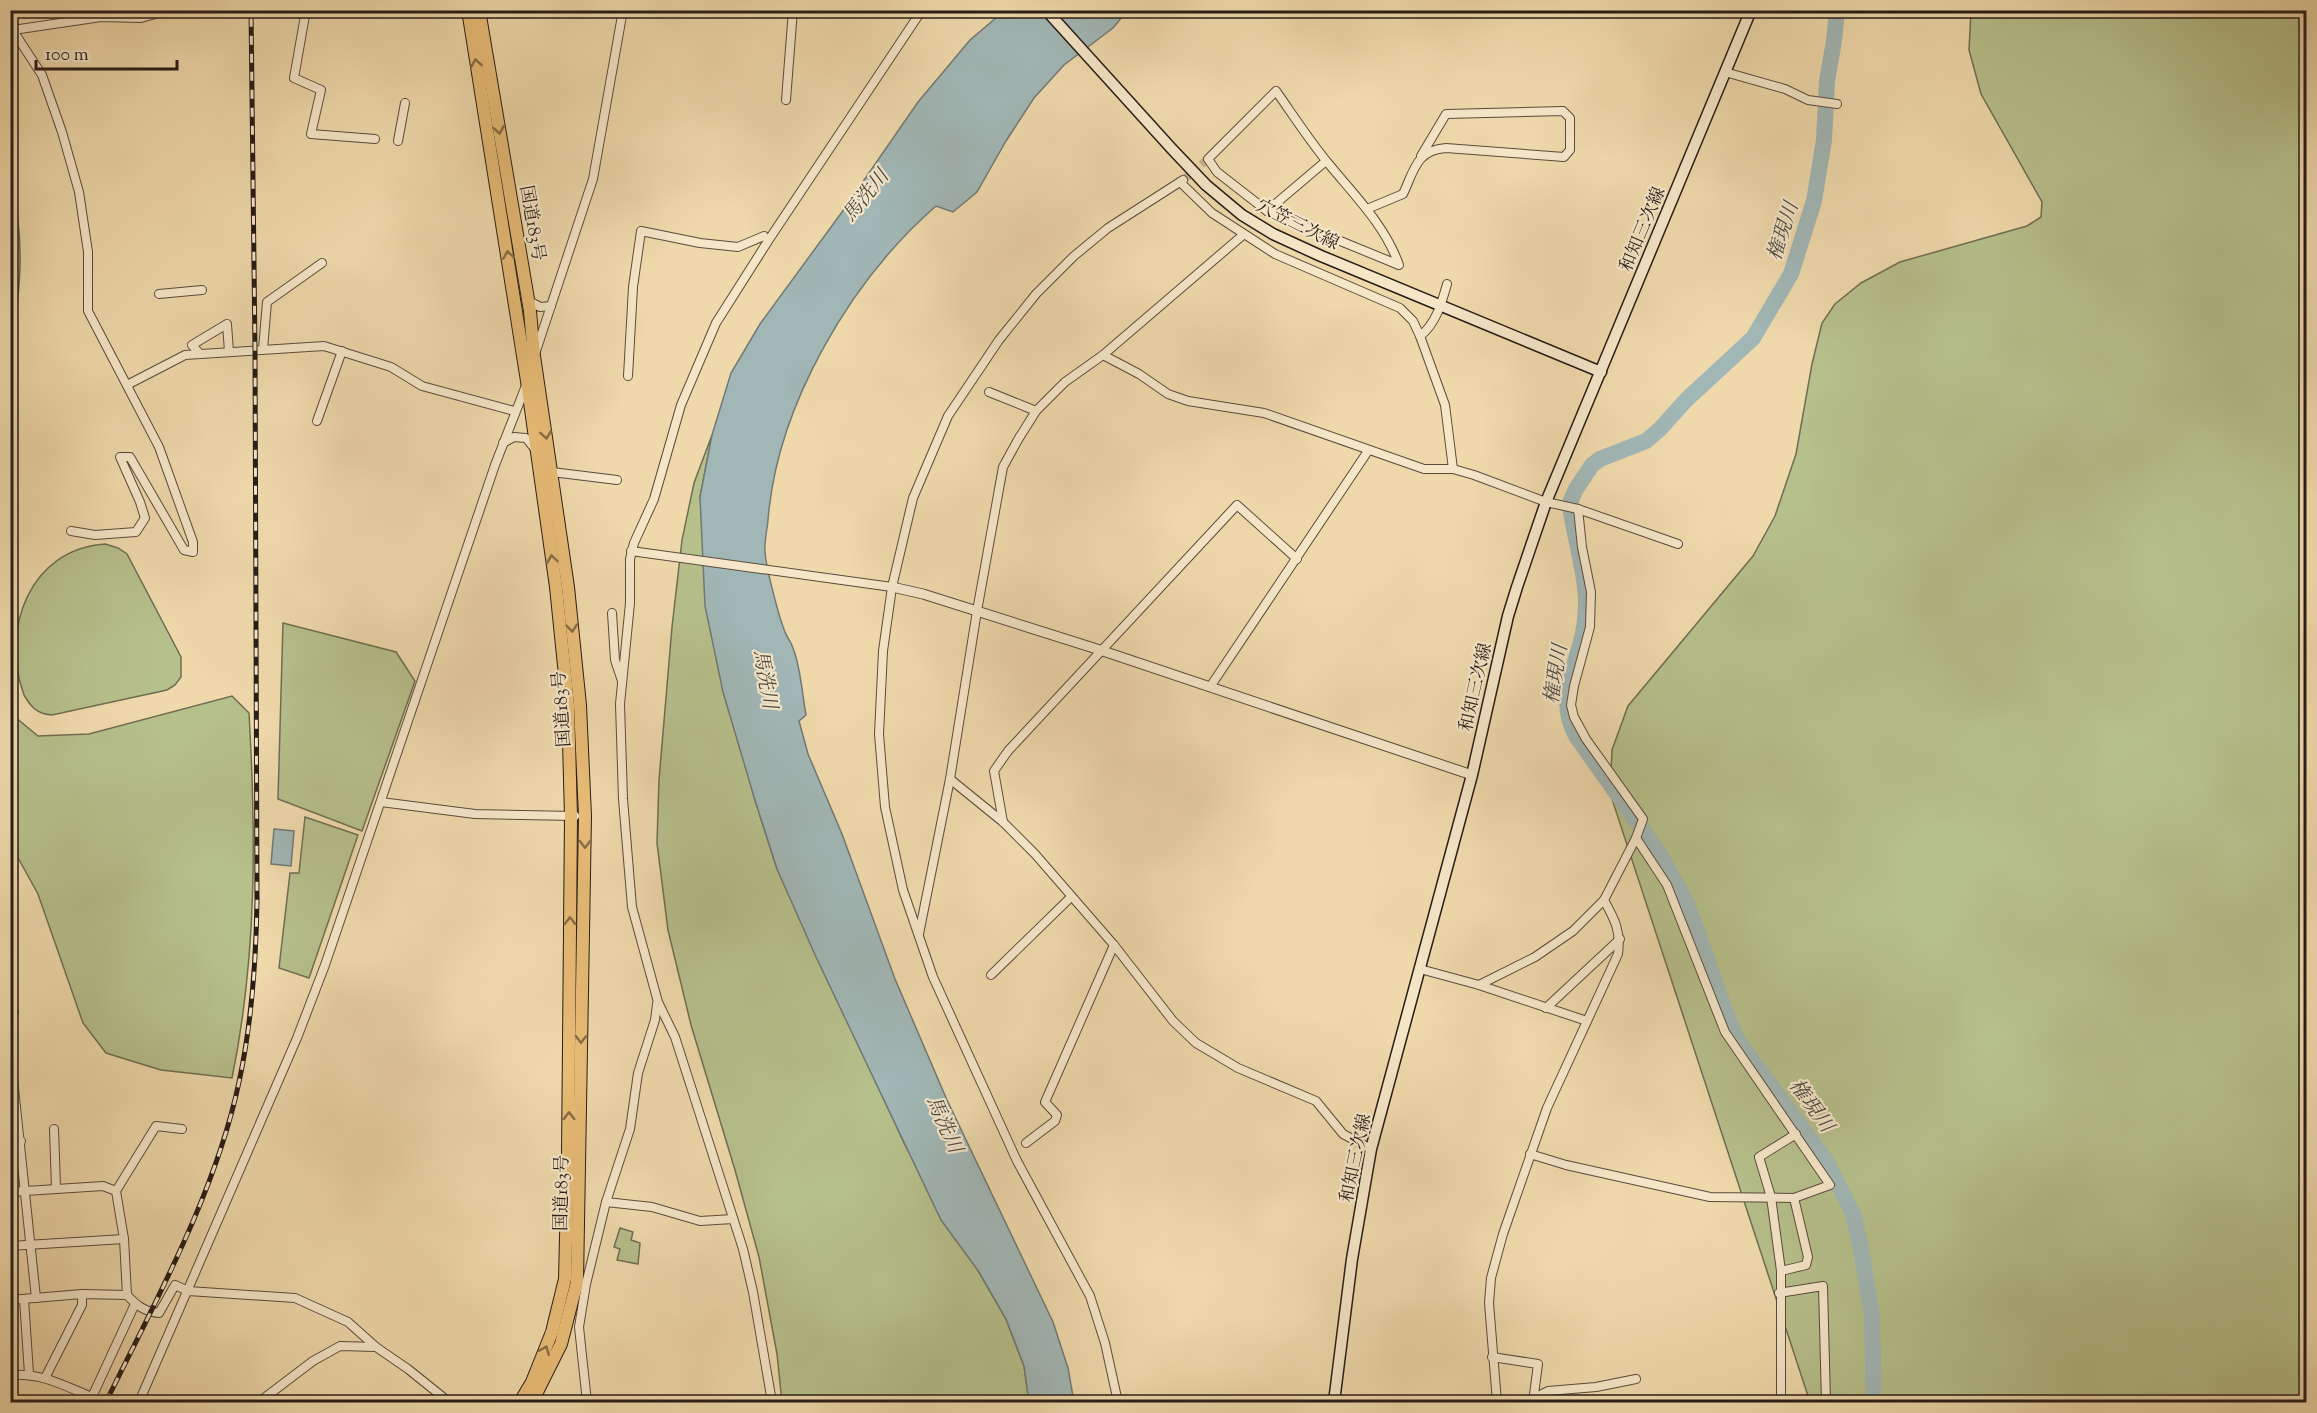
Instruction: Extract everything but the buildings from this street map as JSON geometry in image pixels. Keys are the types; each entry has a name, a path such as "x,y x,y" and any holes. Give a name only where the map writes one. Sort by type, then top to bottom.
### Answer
{"highway":[{"name":"国道183号","path":"468,10 528,381 556,587 568,705 571,816 568,1145 576,1282 552,1332 532,1382 520,1402"},
{"name":"国道183号","path":"479,10 529,301 534,356 571,610 580,705 585,816 576,1282 561,1344 532,1402"}],"main road":[{"name":"穴笠三次線","path":"1046,10 1171,148 1218,195 1242,214 1273,234 1321,256 1601,372"},
{"name":"和知三次線","path":"1334,1402 1352,1259 1371,1149 1472,775 1508,616 1546,502 1750,10"}],"street":[{"path":"71,531 95,535 136,532 145,518 120,457 130,457 184,550 194,552 193,542 163,456 88,311 88,252 79,192 62,132 42,75 12,28 100,17 141,18 171,10"},
{"path":"306,10 294,78 321,90 311,134 375,139"},
{"path":"139,1402 297,1038 325,965 514,411 528,381 534,356 592,179 623,10"},
{"path":"786,100 793,10"},
{"path":"772,1402 753,1292 734,1219 675,1037 658,1002 632,908 623,799 620,704 630,603 631,551 654,499 681,405 716,323 921,10"},
{"path":"1725,72 1785,89 1808,100 1834,103"},
{"path":"1276,91 1326,161 1367,209 1392,244 1399,265 1267,211 1217,172 1208,159 1276,91"},
{"path":"398,141 405,103"},
{"path":"1367,209 1403,194 1421,156 1446,114 1563,111 1570,118 1570,150 1564,157 1446,148 1432,149 1421,156"},
{"path":"1267,211 1326,161"},
{"path":"1118,1402 1105,1343 1090,1296 1017,1161 933,977 903,890 885,807 879,734 883,651 892,586 913,498 948,416 999,340 1036,294 1074,256 1108,228 1182,181 1212,213 1243,235 1275,254 1400,308 1413,321 1445,405 1453,469"},
{"path":"628,376 633,287 641,231 700,243 738,247 764,236"},
{"path":"918,936 950,779 977,611 1004,467 1036,411 1065,382 1102,355 1243,235"},
{"path":"263,349 267,302 322,264"},
{"path":"1420,336 1429,330 1447,284"},
{"path":"159,294 202,290"},
{"path":"529,301 540,307 550,306"},
{"path":"200,354 192,345 227,324 229,352"},
{"path":"127,385 185,355 324,346 391,367 422,386 514,411"},
{"path":"316,421 342,351"},
{"path":"1102,355 1131,370 1168,394 1188,400 1264,413 1424,469 1453,469 1546,502 1575,508 1678,544"},
{"path":"989,392 1036,411"},
{"path":"503,443 514,437 526,438 537,453"},
{"path":"1210,687 1368,450"},
{"path":"552,472 616,480"},
{"path":"1003,822 994,771 1008,751 1237,505 1297,559"},
{"path":"1479,986 1535,957 1573,931 1604,900 1643,819 1586,739 1574,717 1571,705 1590,627 1591,592 1575,508"},
{"path":"631,551 654,552 878,586 892,586 923,594 1100,650 1472,775"},
{"path":"612,613 615,660 622,682"},
{"path":"950,779 1003,822 1035,854 1114,945 1173,1021 1196,1043 1238,1068 1316,1101 1343,1134 1371,1149"},
{"path":"381,802 476,814 585,816"},
{"path":"1530,1154 1566,1165 1710,1197 1794,1198 1830,1185 1725,1032 1667,885 1637,835"},
{"path":"991,975 1071,897"},
{"path":"1533,1402 1497,1402 1489,1304 1491,1278 1503,1234 1547,1107 1611,971 1620,939 1616,922 1604,900"},
{"path":"1546,1008 1620,939"},
{"path":"1026,1143 1055,1121 1057,1115 1045,1102 1114,945"},
{"path":"1420,969 1587,1021"},
{"path":"587,1402 576,1282 606,1202 630,1128 638,1073 655,1020 658,1002"},
{"path":"10,1027 14,1012"},
{"path":"10,1050 36,1298"},
{"path":"182,1129 156,1126 116,1191 124,1239 127,1295 135,1304 150,1312 159,1313 175,1285 188,1291 295,1299 348,1322 376,1347 408,1368 449,1402"},
{"path":"54,1128 56,1188"},
{"path":"1781,1402 1779,1293 1781,1271 1771,1197 1759,1157 1796,1134"},
{"path":"10,1142 21,1141"},
{"path":"10,1192 103,1186 116,1191"},
{"path":"1781,1271 1806,1265 1808,1257 1794,1198"},
{"path":"606,1202 652,1207 700,1221 734,1219"},
{"path":"10,1246 124,1239"},
{"path":"1779,1293 1823,1286 1826,1402"},
{"path":"10,1300 82,1294 127,1295"},
{"path":"45,1378 82,1305 82,1294"},
{"path":"24,1299 29,1374"},
{"path":"10,1375 29,1374 45,1378 92,1397 135,1304"},
{"path":"259,1402 313,1361 340,1346 376,1347"},
{"path":"1492,1357 1538,1364 1533,1402"},
{"path":"1533,1402 1538,1396 1548,1391 1596,1387 1635,1379"}],"green space":[{"path":"1971,11 2306,11 2306,1402 1810,1402 1610,793 1612,750 1628,706 1753,556 1775,516 1796,454 1812,364 1822,323 1835,304 1861,283 1900,262 2027,226 2041,217 2042,202 1981,94 1969,50"},
{"path":"11,185 19,226 20,266 11,348"},
{"path":"712,435 700,497 754,797 777,869 905,1145 1006,1319 1024,1366 1029,1402 782,1402 777,1354 759,1257 691,1025 668,930 657,843 659,780 682,540 694,483"},
{"path":"105,544 127,554 181,657 181,677 167,690 52,715 42,713 32,706 24,695 18,670 16,644 19,620 27,597 40,577 57,560 79,549"},
{"path":"283,623 396,652 415,681 362,831 278,799"},
{"path":"232,696 249,713 253,850 246,987 232,1078 161,1070 106,1053 83,1023 38,894 11,845 10,708 15,717 38,736 89,734"},
{"path":"305,817 358,835 309,978 279,968 290,873 299,873"},
{"path":"620,1228 633,1232 631,1240 640,1243 638,1264 617,1260 620,1249 614,1247"}],"water":[{"name":"馬洗川","path":"1004,11 1127,11 1113,28 1064,65 1034,98 977,192 953,212 936,206 904,236 847,308 802,390 786,433 774,477 765,548 776,604 798,664 806,715 799,721 808,754 842,834 895,979 947,1100 1053,1322 1068,1368 1074,1402 1029,1402 1024,1366 1006,1319 979,1272 941,1220 816,957 777,869 754,797 723,692 705,606 700,497 712,435 731,373 760,324 842,212 918,102 970,40"},
{"path":"274,829 294,831 291,866 271,864"}],"waterway":[{"name":"権現川","path":"1837,10 1827,81 1824,140 1814,201 1791,274 1753,338 1687,399 1646,441 1600,459 1592,465 1571,500 1571,513 1586,591 1586,604 1583,633 1567,697 1570,722 1576,736 1661,856 1687,903 1738,1041 1827,1162 1853,1214 1872,1315 1874,1402"}],"tunnel":[{"path":"1183,180 1208,159"}],"railway":[{"path":"106,1402 164,1286 200,1205 215,1164 229,1123 239,1082 252,992 257,901 251,10"}]}
